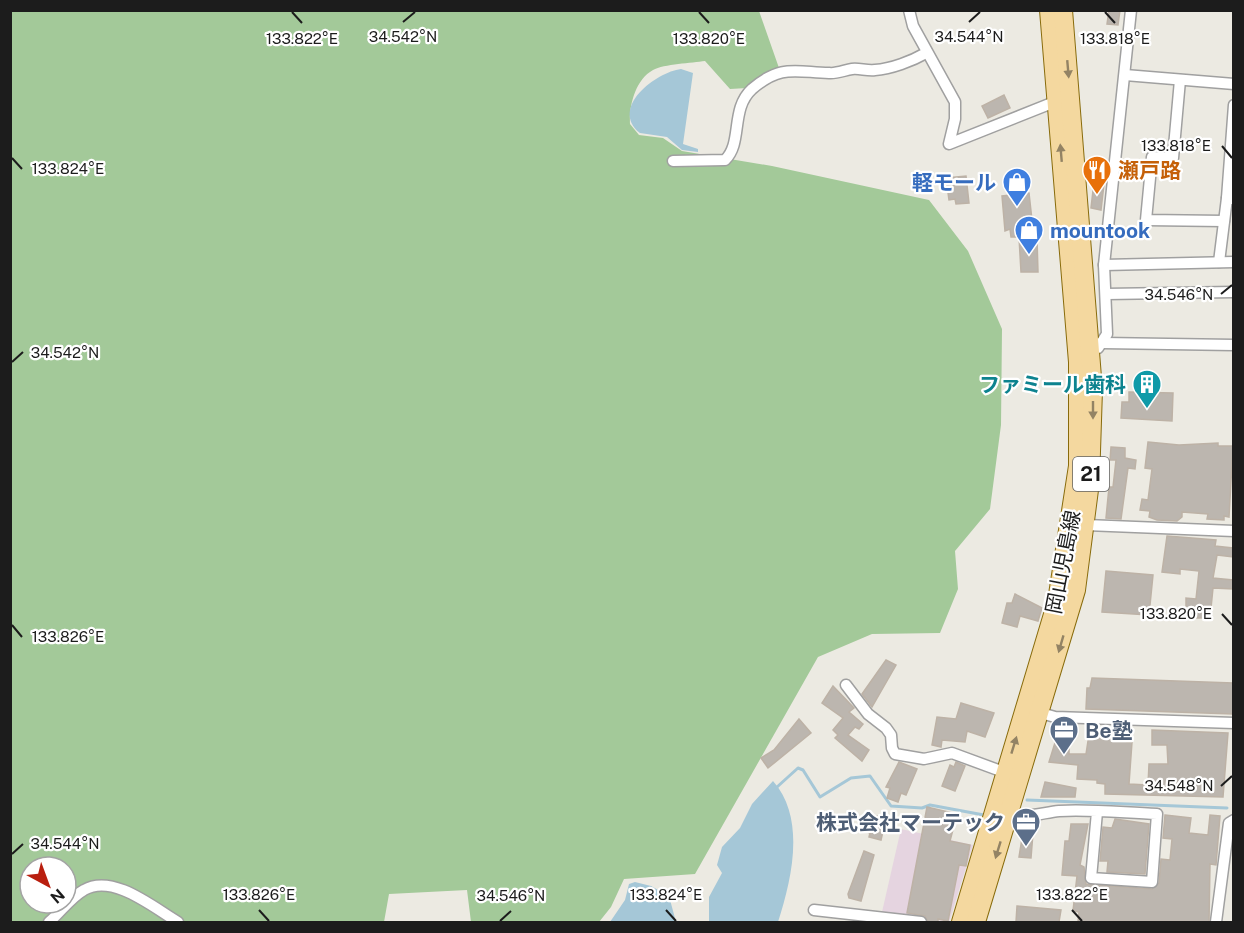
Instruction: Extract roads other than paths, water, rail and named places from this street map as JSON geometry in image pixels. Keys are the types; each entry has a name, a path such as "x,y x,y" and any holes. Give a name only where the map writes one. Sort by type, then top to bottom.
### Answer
{"main road":[{"name":"岡山児島線","path":"1049,10 1057,101 1065,122"},
{"name":"岡山児島線","path":"961,922 1002,812 1033,711 1076,591 1086,525 1093,435 1090,354 1065,122 1063,10"},
{"name":"岡山児島線","path":"1033,711 1070,534 1090,354"},
{"name":"岡山児島線","path":"976,922 1002,812"}],"street":[{"path":"909,10 913,26 926,53 955,102 955,119 949,144 1057,101"},
{"path":"1090,354 1107,334 1104,265 1131,10"},
{"path":"673,161 725,160 732,150 735,127 745,97 774,75 788,69 830,74 855,69 874,70 916,59 926,53"},
{"path":"1125,75 1233,84"},
{"path":"1180,80 1173,158 1152,157 1146,220 1224,221"},
{"path":"1219,262 1224,221 1230,198 1233,105"},
{"path":"1104,265 1233,262"},
{"path":"1106,294 1233,292"},
{"path":"1090,354 1233,345"},
{"path":"1086,525 1233,531"},
{"path":"846,686 868,714 886,728 891,735 895,754 924,759 952,753 1013,776"},
{"path":"1033,711 1055,717 1233,723"},
{"path":"1002,812 1021,816 1060,811 1097,812 1157,814 1152,882 1091,878 1097,812"},
{"path":"1216,922 1229,823 1233,819"},
{"path":"49,922 83,890 96,886 131,893 167,919 178,922"},
{"path":"814,910 921,922"}],"water":[{"path":"681,69 693,73 683,144 698,149 698,152 682,150 667,137 640,133 632,123 630,113 640,93 660,77"},
{"path":"773,781 790,813 793,831 788,887 778,922 709,922 709,897 722,873 717,865 722,847 740,828 752,804"},
{"path":"635,882 651,886 669,896 676,922 610,922 625,900 629,884"}],"waterway":[{"path":"777,787 798,768 803,770 820,797 851,778 870,776 891,806 922,808 930,805 984,815"},
{"path":"1027,800 1227,808"}],"place":[{"name":"瀬戸路","path":"1097,196"},
{"name":"軽モール","path":"1017,208"},
{"name":"mountook","path":"1029,256"},
{"name":"ファミール歯科","path":"1147,410"},
{"name":"Be塾","path":"1064,756"},
{"name":"株式会社マーテック","path":"1026,848"}]}
